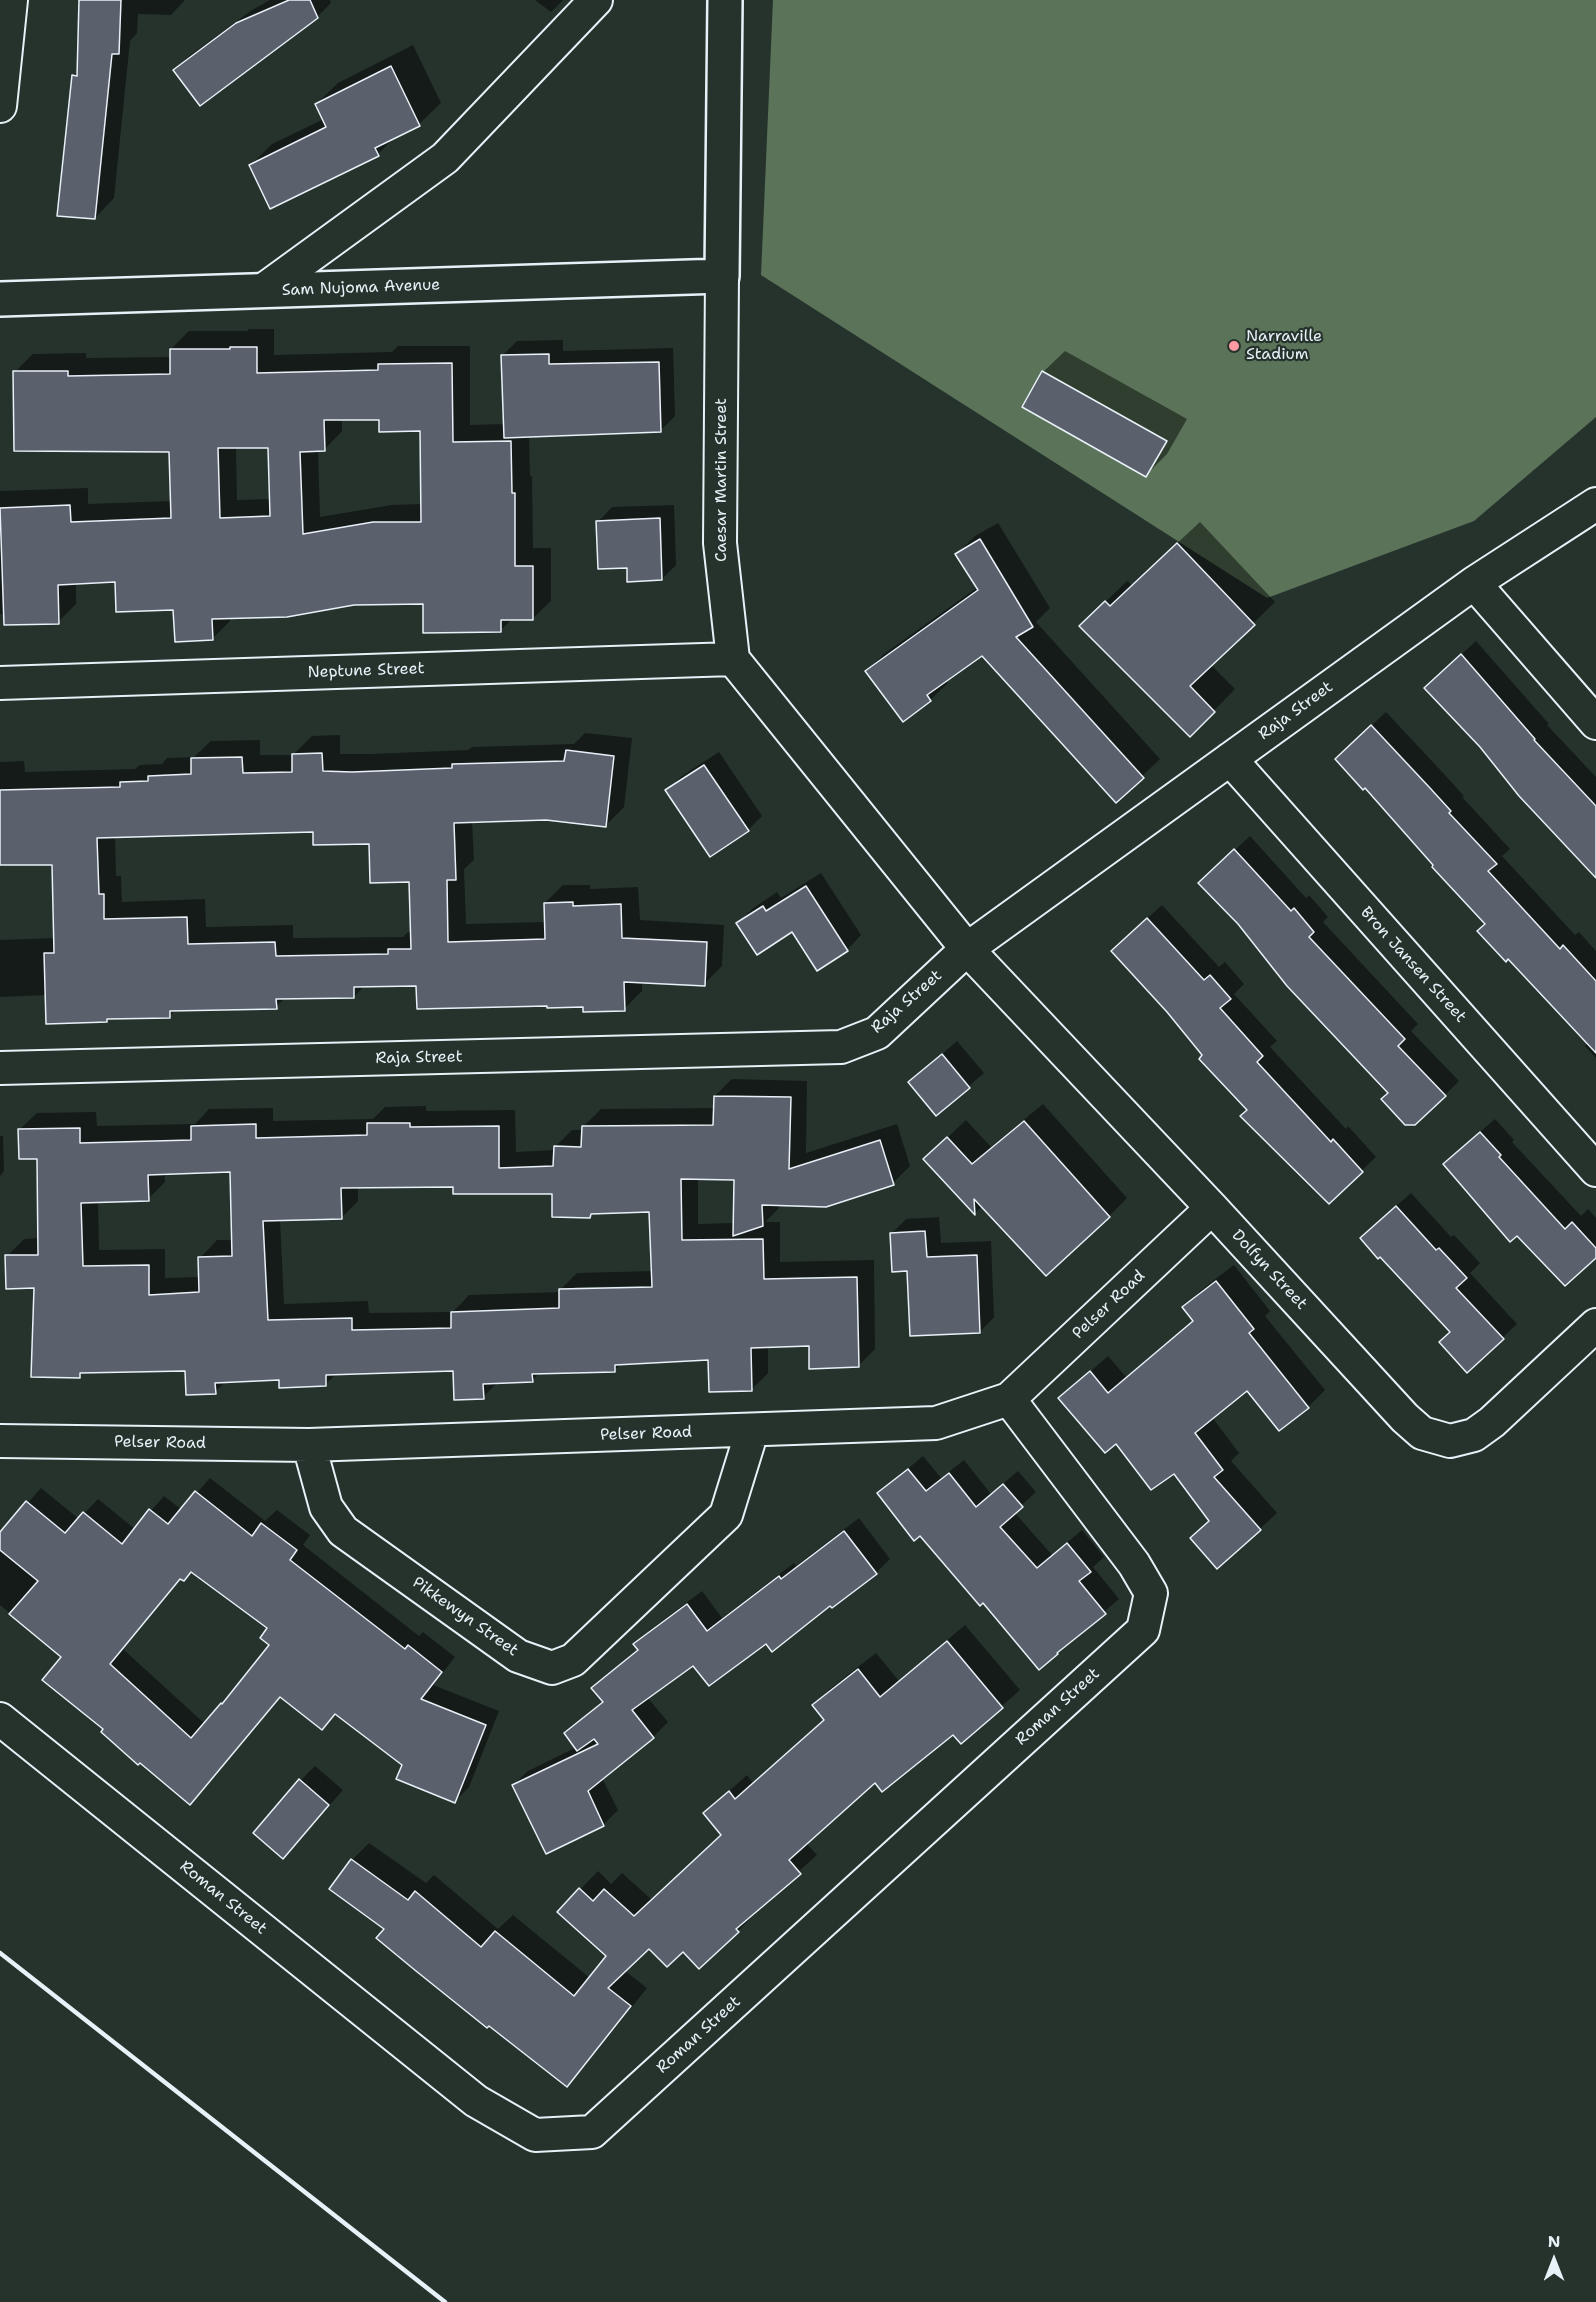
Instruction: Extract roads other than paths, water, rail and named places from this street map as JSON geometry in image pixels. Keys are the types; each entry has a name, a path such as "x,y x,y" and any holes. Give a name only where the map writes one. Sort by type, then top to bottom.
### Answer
{"street":[{"path":"0,106 11,0"},
{"path":"262,291 445,158 596,0"},
{"name":"Caesar Martin Street","path":"725,0 720,543 733,659"},
{"name":"Sam Nujoma Avenue","path":"0,299 722,276"},
{"name":"Raja Street","path":"0,1068 841,1047 876,1033 967,949 1474,583 1596,504"},
{"path":"1474,583 1596,723"},
{"path":"733,659 967,949"},
{"name":"Neptune Street","path":"0,683 733,659"},
{"name":"Bron Jansen Street","path":"1230,759 1596,1170"},
{"name":"Dolfyn Street","path":"967,949 1212,1208 1405,1418 1422,1433 1450,1441 1474,1435 1492,1422 1596,1325"},
{"name":"Pelser Road","path":"0,1442 309,1445 936,1423 1009,1399 1212,1208"},
{"name":"Roman Street","path":"0,1719 476,2101 535,2135 592,2132 1143,1630 1151,1593 1134,1564 1009,1399"},
{"name":"Pikkewyn Street","path":"309,1445 326,1507 343,1531 518,1656 552,1668 573,1660 726,1515 752,1431"}],"railway":[{"path":"0,1953 445,2302"}],"place":[{"name":"Narraville Stadium","path":"1234,346"}]}
